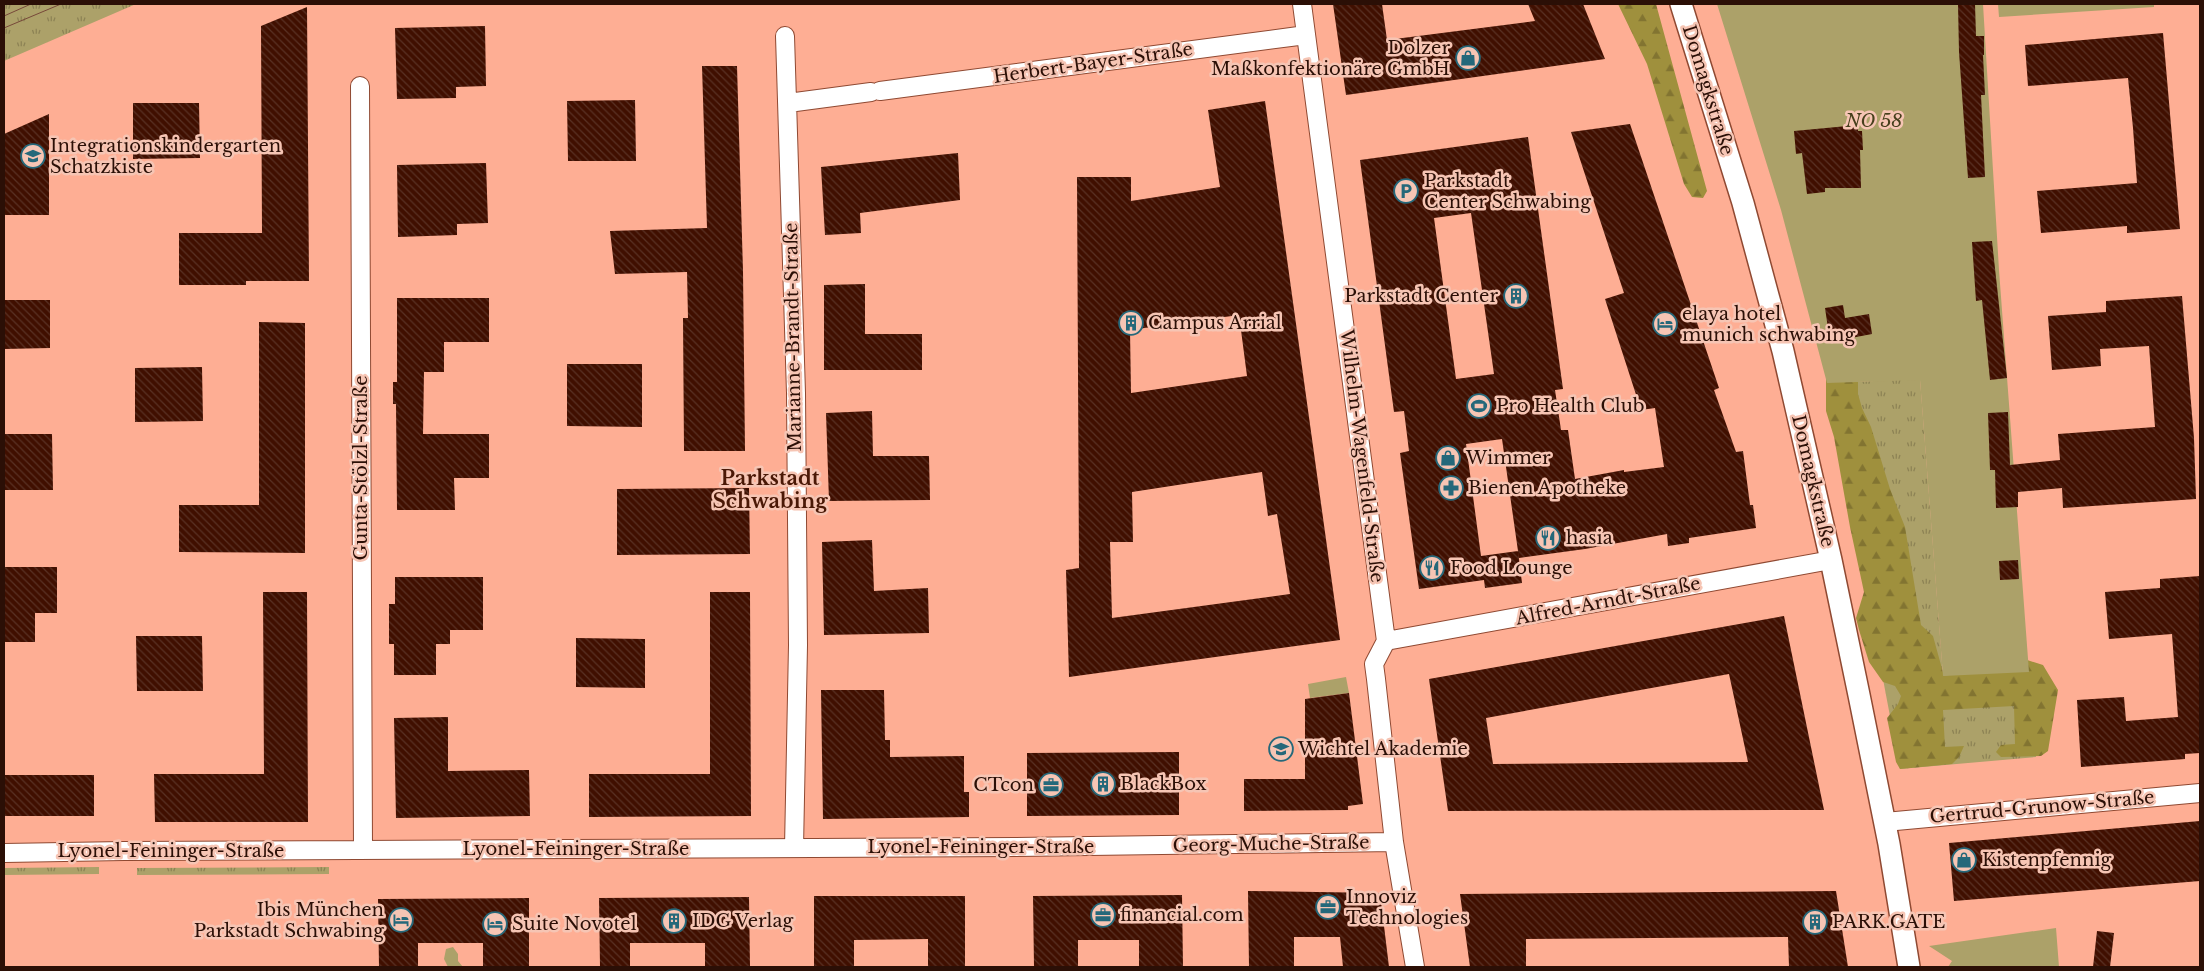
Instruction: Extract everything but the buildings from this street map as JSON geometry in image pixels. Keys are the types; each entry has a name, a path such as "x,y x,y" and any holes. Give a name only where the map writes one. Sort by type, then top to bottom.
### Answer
{"street":[{"name":"Wilhelm-Wagenfeld-Straße","path":"1302,4 1386,641"},
{"name":"Domagkstraße","path":"1681,4 1743,203 1783,350 1831,560 1884,822 1910,967"},
{"name":"Herbert-Bayer-Straße","path":"788,103 1306,35"},
{"name":"Marianne-Brandt-Straße","path":"785,36 796,393 798,578 794,848"},
{"name":"Gunta-Stölzl-Straße","path":"360,86 363,850"},
{"name":"Alfred-Arndt-Straße","path":"1386,641 1831,560"},
{"path":"1386,641 1374,664 1394,842 1415,967"},
{"name":"Gertrud-Grunow-Straße","path":"1884,822 2200,793"},
{"name":"Georg-Muche-Straße","path":"1148,846 1394,842"},
{"name":"Lyonel-Feininger-Straße","path":"4,853 1148,846"}],"green space":[{"path":"4,4 136,4 4,61"},
{"path":"1618,4 1656,4 1707,191 1703,198 1692,197 1684,184 1647,64"},
{"name":"NO 58","path":"1717,4 1983,4 1999,270 2029,672 1943,676 1920,380 1827,383 1781,210"},
{"path":"1998,4 2154,4 2154,7 1999,17"},
{"path":"1826,373 1858,379 1858,394 1862,408 1871,427 1890,489 1905,527 1921,625 1933,636 1944,676 2024,659 2043,665 2058,690 2048,751 2041,756 2001,757 1996,752 2001,745 2015,744 2014,706 1943,710 1945,747 1964,746 1959,757 1952,764 1900,769 1896,762 1887,718 1898,704 1901,696 1895,686 1883,682 1869,662 1856,618 1864,592 1834,437 1826,411"},
{"path":"1920,379 1943,675 2029,672 2036,757 1900,769 1827,383"},
{"path":"1346,677 1349,693 1310,698 1308,684"},
{"path":"99,867 99,874 4,875 4,868"},
{"path":"329,867 329,874 137,875 137,868"},
{"path":"2056,928 2059,967 1948,967 1952,961 1929,946"},
{"path":"453,947 458,954 458,961 463,967 448,967 444,959 446,949"}],"tram line":[{"path":"4,16 31,4"},
{"path":"4,28 61,4"}],"place":[{"name":"Dolzer Maßkonfektionäre GmbH","path":"1468,58"},
{"name":"Integrationskindergarten Schatzkiste","path":"33,156"},
{"name":"Parkstadt Center Schwabing","path":"1406,191"},
{"name":"Parkstadt Center","path":"1516,296"},
{"name":"Campus Arrial","path":"1131,323"},
{"name":"elaya hotel munich schwabing","path":"1665,324"},
{"name":"Pro Health Club","path":"1479,406"},
{"name":"Wimmer","path":"1448,458"},
{"name":"Bienen Apotheke","path":"1451,488"},
{"name":"hasia","path":"1548,538"},
{"name":"Food Lounge","path":"1432,568"},
{"name":"Wichtel Akademie","path":"1281,749"},
{"name":"BlackBox","path":"1103,784"},
{"name":"CTcon","path":"1051,785"},
{"name":"Kistenpfennig","path":"1964,860"},
{"name":"Innoviz Technologies","path":"1328,907"},
{"name":"financial.com","path":"1103,915"},
{"name":"Ibis München Parkstadt Schwabing","path":"401,920"},
{"name":"IDG Verlag","path":"674,921"},
{"name":"PARK.GATE","path":"1815,922"},
{"name":"Suite Novotel","path":"495,924"}],"district":[{"name":"Parkstadt Schwabing","path":"770,490"}]}
